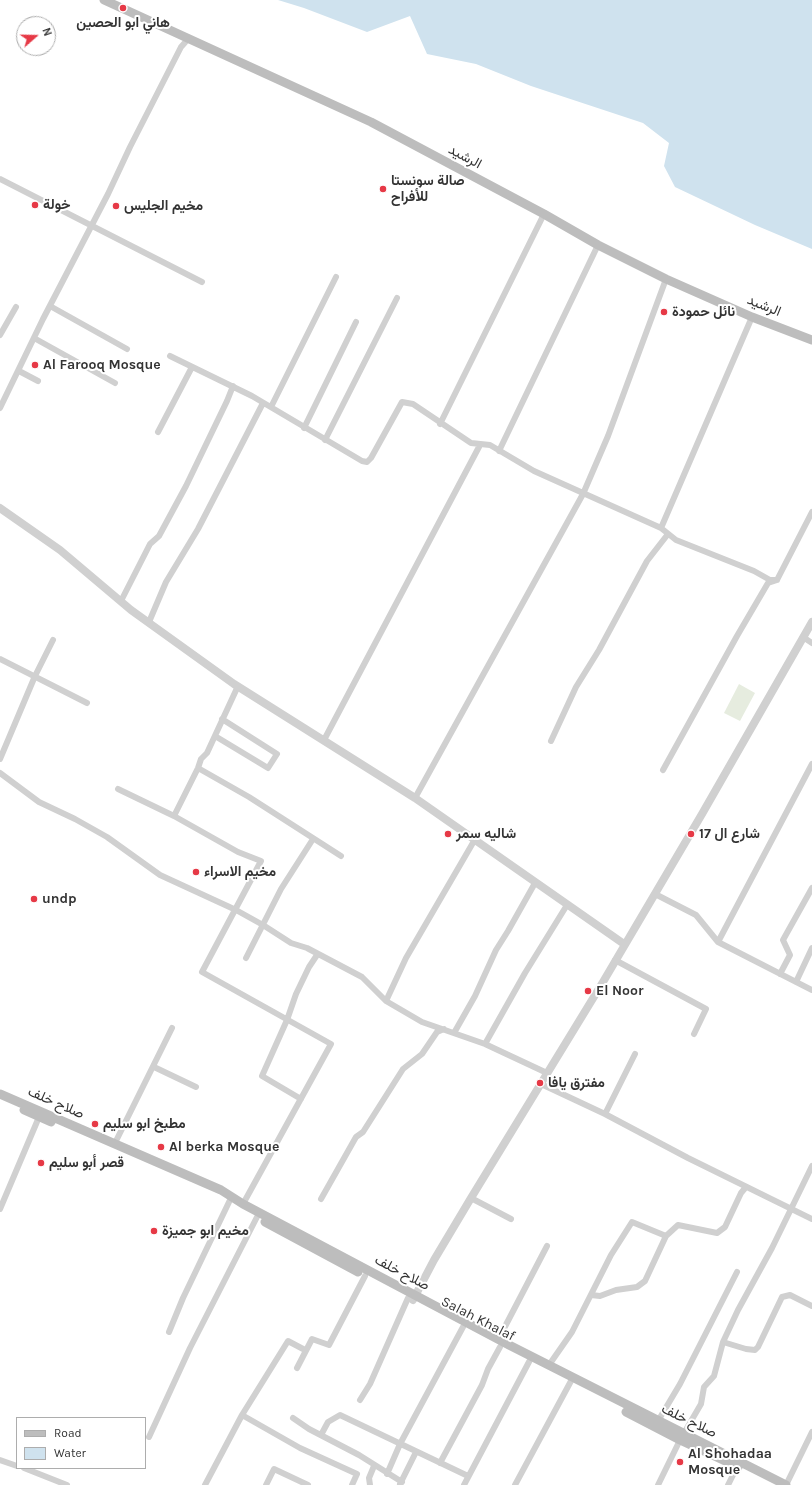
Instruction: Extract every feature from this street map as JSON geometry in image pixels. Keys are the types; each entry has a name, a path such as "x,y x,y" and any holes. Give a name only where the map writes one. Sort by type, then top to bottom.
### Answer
{"main road":[{"name":"الرشيد","path":"104,0 371,122 544,214 598,245 666,279 752,317 812,340"},
{"name":"صلاح خلف","path":"0,1094 220,1190 412,1298 499,1343 549,1364 658,1421 681,1437 786,1485"},
{"name":"صلاح خلف","path":"0,1100 39,1117"},
{"name":"Salah Khalaf","path":"39,1117 230,1200 257,1217 365,1276 412,1298 463,1328 499,1343 773,1485"}],"street":[{"path":"0,408 181,47 189,38"},
{"path":"0,179 202,282"},
{"path":"440,424 544,214"},
{"path":"499,451 598,245"},
{"path":"271,407 336,277"},
{"path":"415,798 583,494 608,436 666,279"},
{"path":"325,440 397,298"},
{"path":"50,306 127,349"},
{"path":"0,335 16,307"},
{"path":"661,528 752,317"},
{"path":"304,428 356,322"},
{"path":"34,338 115,383"},
{"path":"170,356 233,386 362,461 367,462 402,402 413,404 440,424 471,442 480,445 490,445 534,471 661,528 676,540 754,571 770,580 777,580"},
{"path":"158,432 192,367"},
{"path":"19,371 38,381"},
{"path":"121,601 150,544 159,536 186,486 228,401 233,386"},
{"path":"149,622 166,582 198,529 262,403"},
{"path":"324,740 480,445"},
{"path":"0,508 60,550 121,601 238,686 415,798 474,841 624,944"},
{"path":"663,770 768,583 777,580 812,512"},
{"path":"551,741 576,687 599,650 647,561 668,534"},
{"path":"360,1400 412,1298 434,1260 615,960 705,808 812,622"},
{"path":"803,637 812,643"},
{"path":"0,758 35,676 53,640"},
{"path":"0,659 87,702"},
{"path":"174,816 201,759 207,753 238,686"},
{"path":"215,736 268,768 277,754 222,719"},
{"path":"718,942 812,764"},
{"path":"198,768 249,797 312,839 341,856"},
{"path":"0,773 39,802 107,836 160,874 236,910 263,924 291,943 306,948 362,977 386,1001 422,1022 485,1044 547,1073"},
{"path":"118,789 174,816 216,840 261,861 236,910 218,938 202,972 331,1044 304,1096 243,1204"},
{"path":"246,958 295,865 312,839"},
{"path":"386,1001 406,958 474,841"},
{"path":"454,1033 475,996 496,950 535,883"},
{"path":"780,974 790,955 783,940 812,888"},
{"path":"657,895 696,915 718,942 812,990"},
{"path":"485,1044 525,973 567,904"},
{"path":"796,982 812,948"},
{"path":"301,1099 262,1076 287,1020 296,994 309,967 317,955"},
{"path":"615,960 706,1009 694,1034"},
{"path":"115,1143 172,1028"},
{"path":"321,1199 356,1137 363,1132 403,1069 422,1054 430,1040 437,1032 444,1029"},
{"path":"604,1114 635,1054"},
{"path":"154,1067 196,1087"},
{"path":"541,1084 604,1114 812,1219"},
{"path":"0,1209 39,1117"},
{"path":"658,1485 681,1437 701,1404 704,1387 714,1376 723,1342 792,1209 812,1166"},
{"path":"591,1295 600,1296 616,1290 637,1287 645,1281 666,1236 678,1225 717,1233 725,1227 741,1193 746,1187"},
{"path":"471,1198 511,1219"},
{"path":"169,1332 183,1298 230,1200"},
{"path":"149,1437 190,1348 257,1217"},
{"path":"549,1364 572,1332 611,1255 632,1222 666,1236"},
{"path":"440,1463 482,1385 499,1343 547,1246"},
{"path":"658,1421 680,1384 737,1272"},
{"path":"297,1368 312,1339 329,1345 365,1276"},
{"path":"723,1342 746,1349 755,1350 758,1347 782,1297 790,1295 812,1306"},
{"path":"387,1474 400,1444 463,1328"},
{"path":"205,1485 242,1415 288,1341 305,1350"},
{"path":"464,1485 530,1360"},
{"path":"516,1485 571,1381"},
{"path":"242,1415 300,1448 357,1474 352,1485"},
{"path":"321,1435 328,1422 340,1415 468,1476"},
{"path":"293,1418 359,1455 401,1483 416,1452"},
{"path":"786,1485 812,1432"},
{"path":"0,1460 16,1466"},
{"path":"370,1485 369,1478 374,1466"},
{"path":"728,1485 737,1467"},
{"path":"27,1469 67,1485"},
{"path":"266,1485 274,1469 308,1485"}],"shaded area":[{"path":"739,684 755,693 740,721 724,713"}],"water":[{"path":"278,0 812,0 812,249 755,225 675,187 664,166 669,143 643,123 531,86 476,64 427,54 410,16 367,32 304,8"}],"place":[{"name":"هاني ابو الحصين","path":"123,8"},
{"name":"صالة سونستا للأفراح","path":"383,189"},
{"name":"خولة","path":"35,205"},
{"name":"مخيم الجليس","path":"116,206"},
{"name":"نائل حمودة","path":"664,312"},
{"name":"Al Farooq Mosque","path":"35,365"},
{"name":"شاليه سمر","path":"448,834"},
{"name":"شارع ال 17","path":"691,834"},
{"name":"مخيم الاسراء","path":"196,872"},
{"name":"undp","path":"34,899"},
{"name":"El Noor","path":"588,991"},
{"name":"مفترق يافا","path":"540,1083"},
{"name":"مطبخ ابو سليم","path":"95,1124"},
{"name":"Al berka Mosque","path":"161,1147"},
{"name":"قصر أبو سليم","path":"41,1163"},
{"name":"مخيم ابو جميزة","path":"154,1231"},
{"name":"Al Shohadaa Mosque","path":"680,1462"}]}
